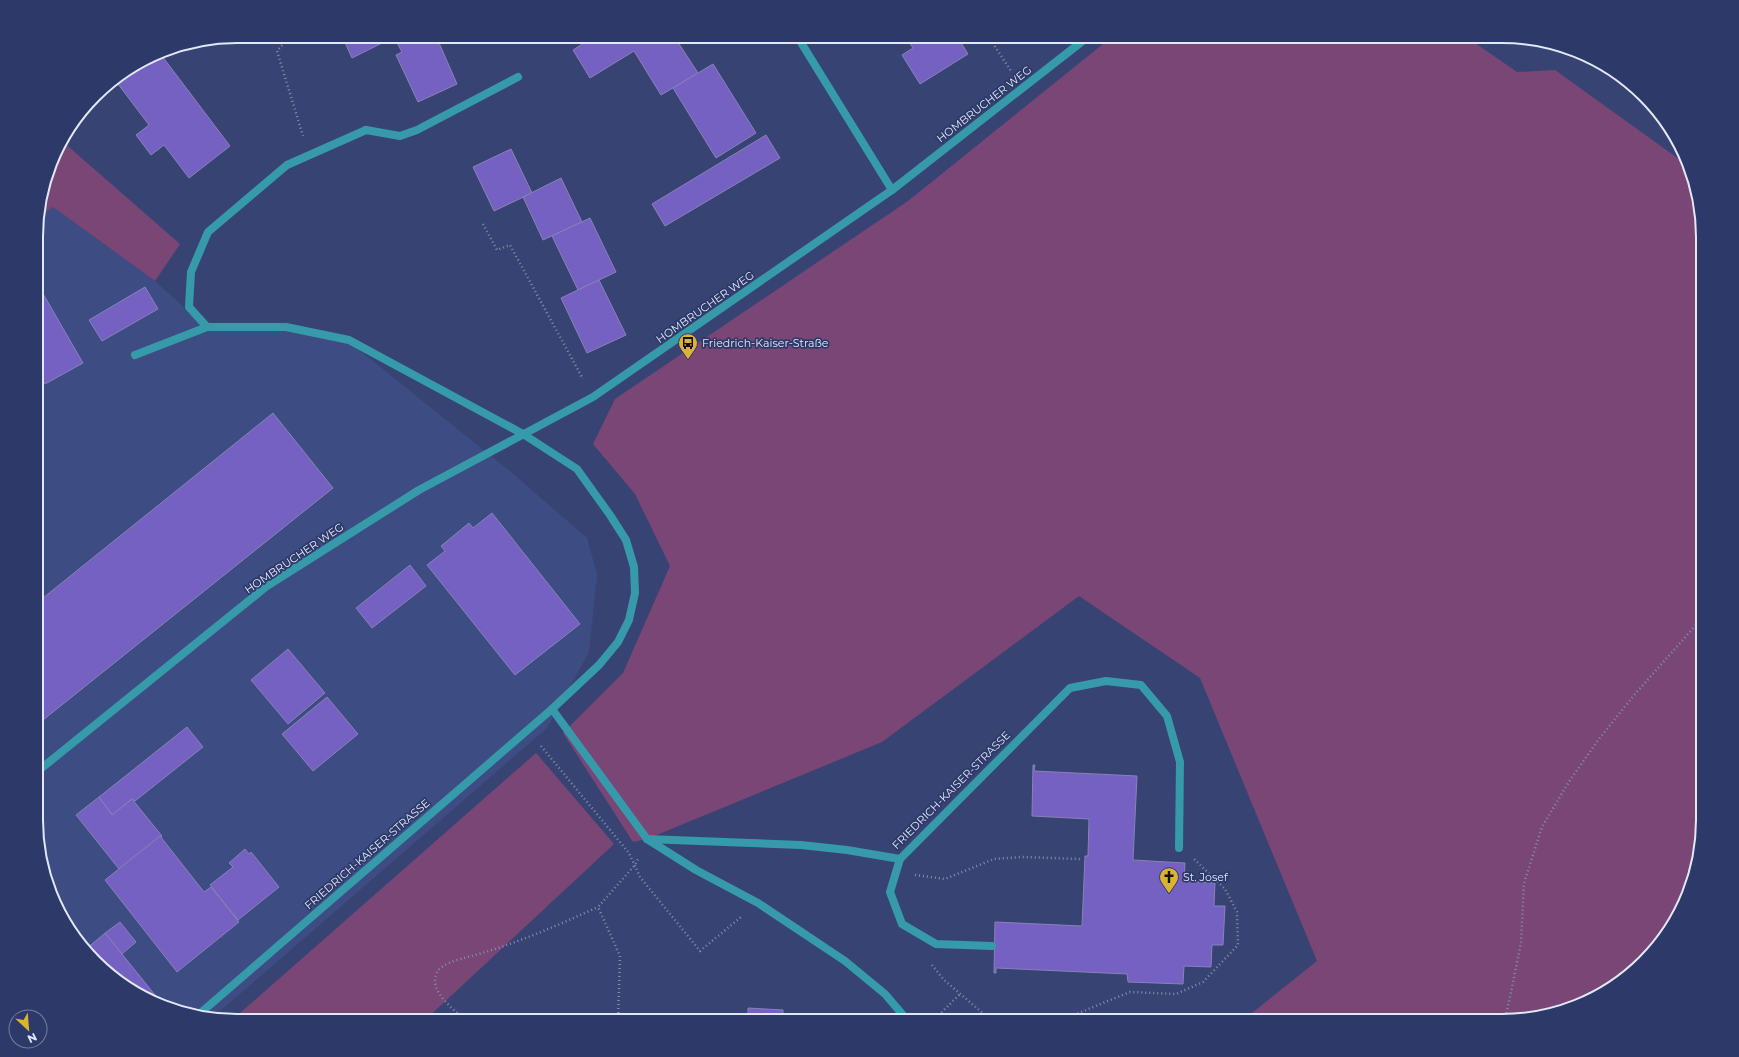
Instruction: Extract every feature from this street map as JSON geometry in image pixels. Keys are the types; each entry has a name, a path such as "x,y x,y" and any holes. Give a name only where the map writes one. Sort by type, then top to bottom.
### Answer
{"street":[{"path":"801,43 892,190"},
{"name":"HOMBRUCHER WEG","path":"43,766 267,586 419,490 593,397 892,190 1080,43"},
{"path":"207,327 189,307 191,272 208,232 287,165 366,130 400,136 417,130 518,77"},
{"path":"135,355 207,327 286,327 349,340 523,434"},
{"name":"FRIEDRICH-KAISER-STRASSE","path":"203,1011 552,709 599,665 618,642 629,620 635,593 634,567 626,540 610,515 576,469 523,434"},
{"name":"FRIEDRICH-KAISER-STRASSE","path":"647,839 795,844 847,850 900,859 1070,688 1106,681 1141,685 1167,716 1180,762 1180,848"},
{"path":"552,709 647,839 696,870 758,903 845,961 885,994 902,1014"},
{"path":"900,859 890,892 902,924 936,944 992,946"}],"path":[{"path":"284,43 277,51 309,156"},
{"path":"993,43 1022,88"},
{"path":"483,224 497,250 510,245 593,397"},
{"path":"1506,1014 1521,943 1524,883 1542,827 1570,780 1599,739 1635,694 1696,625"},
{"path":"459,1014 441,997 436,988 435,975 439,970 451,962 488,952 539,934 598,907 635,865 647,839"},
{"path":"1076,1014 1130,992 1176,994 1204,982 1238,945 1237,912 1225,889 1201,864 1180,848"},
{"path":"900,859 913,875 945,879 994,859 1021,857 1081,859"},
{"path":"598,907 620,956 618,1014"},
{"path":"930,961 944,980 984,1014"},
{"path":"940,1014 960,994"}],"shaded area":[{"path":"1104,43 1475,43 1517,72 1555,70 1680,159 1686,175 1696,224 1696,833 1686,882 1676,906 1656,938 1630,966 1610,981 1588,994 1564,1004 1515,1014 1251,1014 1317,961 1200,678 1079,596 882,742 647,839 633,842 563,733 623,673 670,566 635,494 593,444 615,399 908,201"},
{"path":"66,145 180,244 155,281 53,207 45,213 53,175"},
{"path":"53,207 155,281 208,329 286,329 348,341 511,472 587,538 597,574 589,652 547,728 218,1013 175,1004 151,994 129,981 109,966 91,948 69,917 53,882 47,858 43,833 43,224 45,213"},
{"path":"536,753 614,844 432,1014 239,1014"}],"building":[{"path":"345,43 382,43 352,58"},
{"path":"397,43 439,43 457,84 418,102 396,55 402,52"},
{"path":"584,43 679,43 698,73 661,95 634,51 590,78 573,50"},
{"path":"910,43 961,43 968,54 920,84 902,55 913,48"},
{"path":"163,58 230,146 189,178 164,145 151,155 136,135 149,125 118,84 140,69"},
{"path":"713,64 756,133 716,158 673,88"},
{"path":"766,135 780,158 665,226 652,204"},
{"path":"511,149 532,193 494,211 473,167"},
{"path":"561,178 582,222 543,240 523,197"},
{"path":"590,218 616,272 578,290 552,236"},
{"path":"599,280 626,335 587,353 561,298"},
{"path":"145,287 158,309 102,341 89,320"},
{"path":"43,294 83,363 45,384 43,380"},
{"path":"273,413 333,488 43,720 43,598"},
{"path":"492,513 580,624 515,675 427,565 445,551 441,546 469,523 473,528"},
{"path":"410,565 426,586 372,628 356,608"},
{"path":"288,649 325,693 288,724 251,680"},
{"path":"327,697 358,734 313,771 282,734"},
{"path":"187,727 203,747 135,801 132,799 112,815 99,797"},
{"path":"1033,765 1035,765 1034,771 1137,776 1133,860 1185,863 1184,881 1215,883 1214,906 1225,906 1223,945 1212,945 1211,967 1184,966 1183,984 1128,982 1127,974 996,968 996,973 994,973 995,922 1082,926 1085,856 1088,856 1089,819 1032,816"},
{"path":"99,797 112,815 132,799 162,836 119,869 76,815"},
{"path":"160,836 204,892 211,887 239,922 177,972 105,880"},
{"path":"245,849 249,854 251,852 279,887 238,920 210,885 233,867 229,863"},
{"path":"120,922 136,942 122,954 105,933"},
{"path":"105,933 155,995 140,988 119,974 90,946"},
{"path":"748,1008 783,1010 783,1014 748,1014"}],"place":[{"name":"Friedrich-Kaiser-Straße","path":"688,360"},
{"name":"St. Josef","path":"1169,894"}]}
